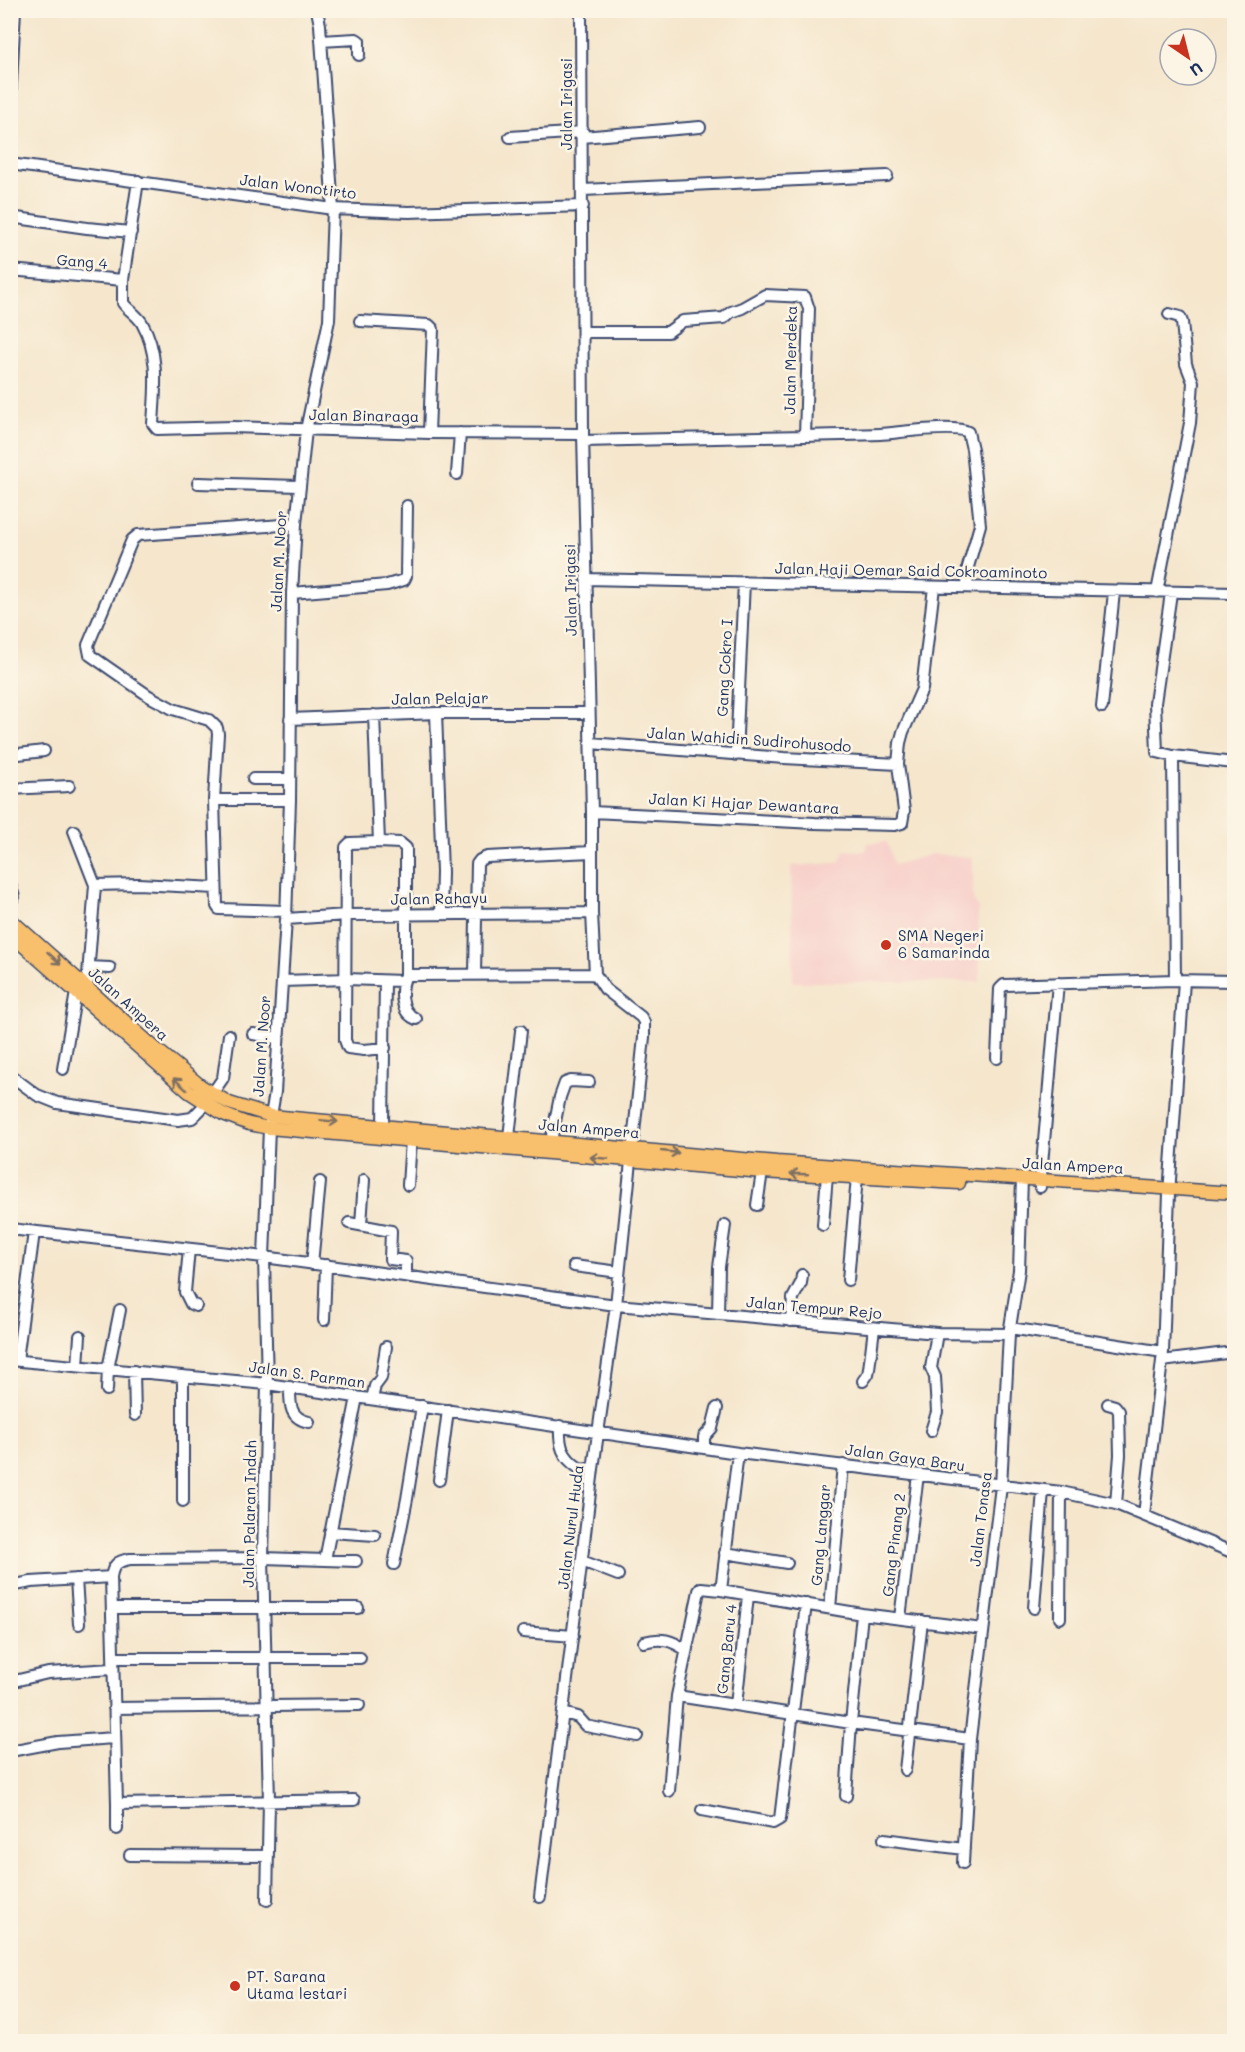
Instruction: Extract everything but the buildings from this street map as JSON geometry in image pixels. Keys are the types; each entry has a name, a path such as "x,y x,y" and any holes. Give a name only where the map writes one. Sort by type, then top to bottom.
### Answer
{"main road":[{"name":"Jalan Ampera","path":"12,926 82,990 123,1035 209,1099 223,1114 249,1124 270,1122 383,1125 777,1162 1022,1182"},
{"name":"Jalan Ampera","path":"270,1122 411,1140 762,1172 1234,1193"},
{"name":"Jalan Ampera","path":"1169,1191 1234,1200"}],"street":[{"path":"10,102 15,10"},
{"name":"Jalan M. Noor","path":"270,1122 275,1092 286,915 290,800 292,592 298,486 306,430 329,320 333,209 317,10"},
{"name":"Jalan Irigasi","path":"581,10 583,438 589,713 593,744 592,913 595,974"},
{"path":"321,41 356,39 359,41 360,55"},
{"path":"510,137 700,127"},
{"name":"Jalan Wonotirto","path":"10,164 333,209 409,212 583,207"},
{"path":"583,190 886,176"},
{"name":"Gang 4","path":"10,270 123,280 138,181"},
{"path":"10,218 131,232"},
{"name":"Jalan Binaraga","path":"123,280 123,303 142,323 154,357 156,376 153,424 157,429 233,427 583,438"},
{"name":"Jalan Merdeka","path":"583,332 668,332 683,321 724,318 731,312 765,295 805,297 809,309 805,436 583,438"},
{"path":"1157,592 1190,423 1193,387 1186,364 1182,322 1180,317 1169,315"},
{"path":"360,321 429,325 434,329 429,433"},
{"path":"805,436 952,429 968,432 980,525 968,567 967,587"},
{"path":"457,474 460,433"},
{"path":"198,483 298,486"},
{"path":"292,592 387,585 404,580 406,576 407,506"},
{"path":"95,885 138,884 216,888 214,800 218,735 214,724 209,720 173,709 148,696 90,655 89,638 132,540 138,535 296,524"},
{"name":"Jalan Haji Oemar Said Cokroaminoto","path":"586,579 1234,593"},
{"name":"Gang Cokro I","path":"736,755 744,582"},
{"path":"898,764 903,732 922,689 934,587"},
{"path":"1102,707 1114,592"},
{"path":"1171,593 1154,717 1157,752 1234,763"},
{"path":"436,713 442,872 441,914"},
{"name":"Jalan Pelajar","path":"290,718 436,713 589,713"},
{"path":"374,715 379,842"},
{"name":"Jalan Wahidin Sudirohusodo","path":"593,744 898,764"},
{"path":"10,755 44,751"},
{"path":"1144,1515 1163,1356 1180,980 1173,756"},
{"name":"Jalan Ki Hajar Dewantara","path":"592,812 815,824 895,825 902,823 904,819 898,764"},
{"path":"253,779 290,779"},
{"path":"10,789 69,786"},
{"path":"214,800 290,800"},
{"path":"63,1069 89,967 95,885 74,831"},
{"path":"385,1048 358,1050 348,1048 345,1044 347,846 351,843 400,843 406,848 407,914 404,1010 410,1017 416,1019"},
{"path":"475,974 477,864 480,860 487,857 592,852"},
{"path":"10,884 14,897 10,902"},
{"name":"Jalan Rahayu","path":"216,888 219,909 286,915 592,913"},
{"path":"89,967 110,968"},
{"path":"282,981 347,979 385,981 475,974 595,974 605,989 636,1012 644,1022 632,1148"},
{"path":"383,1125 385,981"},
{"path":"997,1058 1002,986 1007,984 1234,981"},
{"path":"1041,1183 1058,983"},
{"path":"509,1137 521,1031"},
{"path":"253,1034 277,1038"},
{"path":"10,1075 36,1095 57,1103 178,1120 192,1118 223,1078 229,1035"},
{"path":"551,1141 564,1083 589,1082"},
{"name":"Jalan Palaran Indah","path":"267,1900 269,1801 263,1558 267,1384 264,1257 270,1122"},
{"path":"408,1185 411,1140"},
{"name":"Jalan Nurul Huda","path":"540,1897 593,1469 605,1433 632,1148"},
{"path":"757,1204 762,1172"},
{"path":"823,1225 827,1175"},
{"path":"848,1280 857,1177"},
{"path":"361,1225 364,1180"},
{"path":"312,1263 320,1182"},
{"name":"Jalan Tonasa","path":"963,1863 970,1739 1001,1486 1009,1331 1019,1270 1022,1182"},
{"path":"349,1223 391,1231 388,1274"},
{"path":"718,1314 719,1267 725,1225"},
{"name":"Jalan Tempur Rejo","path":"10,1229 312,1263 616,1305 937,1333 1009,1331 1163,1356 1234,1352"},
{"path":"14,1360 33,1232"},
{"path":"189,1249 185,1292 190,1304 196,1306"},
{"path":"390,1259 406,1261 406,1276"},
{"path":"324,1320 326,1265"},
{"path":"574,1266 620,1272"},
{"path":"790,1321 793,1298 801,1283 802,1275"},
{"path":"106,1390 120,1310"},
{"path":"862,1381 868,1374 874,1328"},
{"path":"931,1431 937,1412 935,1377 932,1368 937,1333"},
{"path":"78,1366 80,1336"},
{"path":"372,1399 375,1386 381,1378 386,1347"},
{"name":"Jalan S. Parman","path":"14,1360 267,1384 605,1433"},
{"path":"134,1371 135,1415"},
{"path":"183,1376 183,1501"},
{"path":"290,1387 291,1411 295,1417 309,1422"},
{"path":"325,1560 357,1396"},
{"path":"1108,1404 1115,1406 1119,1411 1120,1455 1116,1504"},
{"path":"394,1564 422,1406"},
{"path":"704,1448 704,1437 712,1428 717,1408"},
{"path":"439,1480 448,1410"},
{"path":"560,1426 559,1441 569,1460 579,1468 593,1469"},
{"name":"Jalan Gaya Baru","path":"605,1433 738,1453 1061,1492 1116,1504 1234,1552"},
{"path":"721,1590 738,1453"},
{"name":"Gang Langgar","path":"830,1608 843,1465"},
{"name":"Gang Pinang 2","path":"900,1618 918,1475"},
{"path":"1034,1608 1043,1490"},
{"path":"1059,1618 1061,1492"},
{"path":"330,1532 375,1535"},
{"path":"725,1553 787,1563"},
{"path":"117,1829 111,1577 113,1567 120,1560 130,1559 263,1558 356,1561"},
{"path":"582,1561 618,1575"},
{"path":"10,1586 31,1582 111,1577"},
{"path":"76,1579 79,1624"},
{"path":"669,1791 677,1695 699,1591 704,1588 862,1614 982,1629"},
{"name":"Gang Baru 4","path":"736,1705 748,1596"},
{"path":"702,1810 773,1823 780,1819 806,1605"},
{"path":"112,1608 264,1610 358,1608"},
{"path":"846,1796 862,1614"},
{"path":"905,1770 922,1621"},
{"path":"523,1632 573,1636"},
{"path":"644,1642 674,1641 687,1650"},
{"path":"10,1682 37,1674 113,1664 266,1658 360,1659"},
{"path":"677,1695 851,1723 970,1739"},
{"path":"114,1708 359,1705"},
{"path":"563,1713 578,1717 586,1726 637,1736"},
{"path":"10,1750 58,1742 114,1738"},
{"path":"117,1804 354,1800"},
{"path":"884,1839 964,1849"},
{"path":"130,1856 268,1856"}],"shaded area":[{"name":"SMA Negeri 6 Samarinda","path":"887,842 894,865 932,854 973,857 973,900 978,908 980,982 793,982 791,866 839,863 845,850 865,851 868,843"}],"place":[{"name":"SMA Negeri 6 Samarinda","path":"886,945"},
{"name":"PT. Sarana Utama lestari","path":"235,1986"}]}
